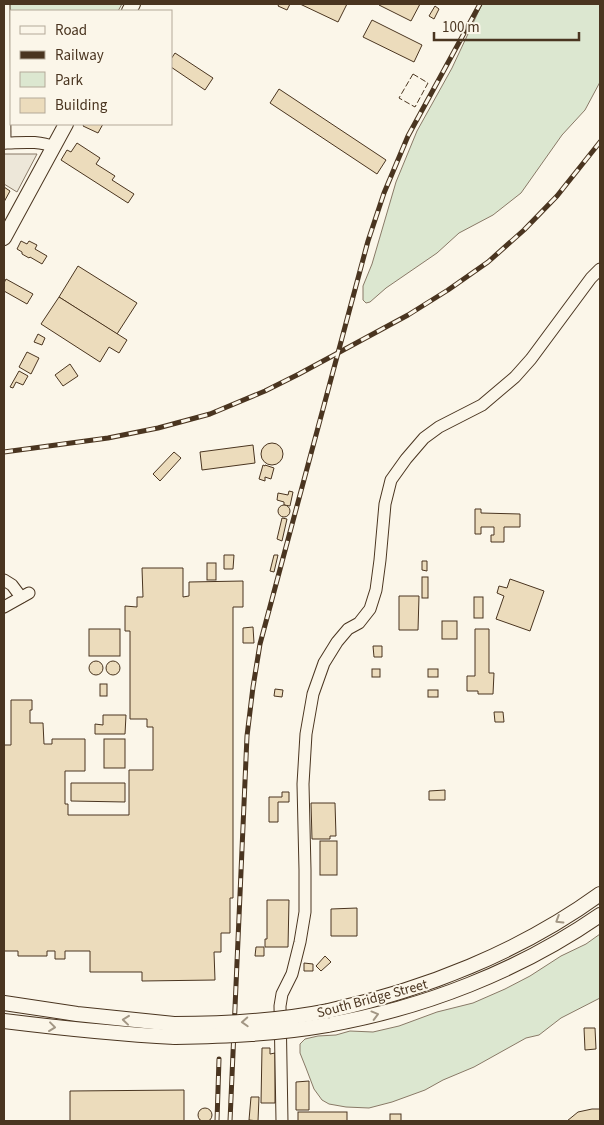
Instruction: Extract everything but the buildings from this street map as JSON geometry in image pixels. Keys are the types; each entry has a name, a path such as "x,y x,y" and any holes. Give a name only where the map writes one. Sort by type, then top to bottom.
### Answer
{"main road":[{"path":"4,238 65,125"},
{"name":"South Bridge Street","path":"327,1018 355,1005 433,981 517,944 555,923 600,894"},
{"name":"South Bridge Street","path":"4,1020 57,1028 122,1034 301,1016 354,1020 436,998 471,984 528,959 600,915"},
{"name":"South Bridge Street","path":"4,1003 175,1030"}],"street":[{"path":"4,4 8,62 4,143 39,143 47,144 53,148"},
{"path":"282,1121 280,1006 282,994 292,974 305,912 303,784 306,734 313,694 324,663 336,642 348,629 358,623 370,609 376,590 384,504 391,480 424,438 439,427 482,405 515,378 600,268"},
{"path":"4,580 25,595 4,607"}],"green space":[{"path":"4,4 122,4 119,10 10,10 9,49"},
{"path":"482,4 600,4 600,82 585,110 562,135 521,193 493,215 459,233 437,253 366,303 363,300 363,286 372,264 396,182 417,131 452,68"},
{"path":"600,934 600,998 561,1018 539,1035 526,1038 474,1067 425,1090 369,1108 329,1104 322,1100 314,1089 300,1053 300,1044 305,1039 350,1031 373,1032 473,1003 530,976"}],"shaded area":[{"path":"4,154 37,154 17,192 4,184"}],"railway":[{"path":"230,1121 247,736 260,644 368,241 384,193 408,136 480,4"},
{"path":"4,452 108,438 158,428 210,414 265,391 299,374 408,315 488,262 524,230 557,196 600,142"},
{"path":"217,1121 219,1059"}],"fence":[{"path":"413,74 428,83 415,107 399,98 413,74"}]}
